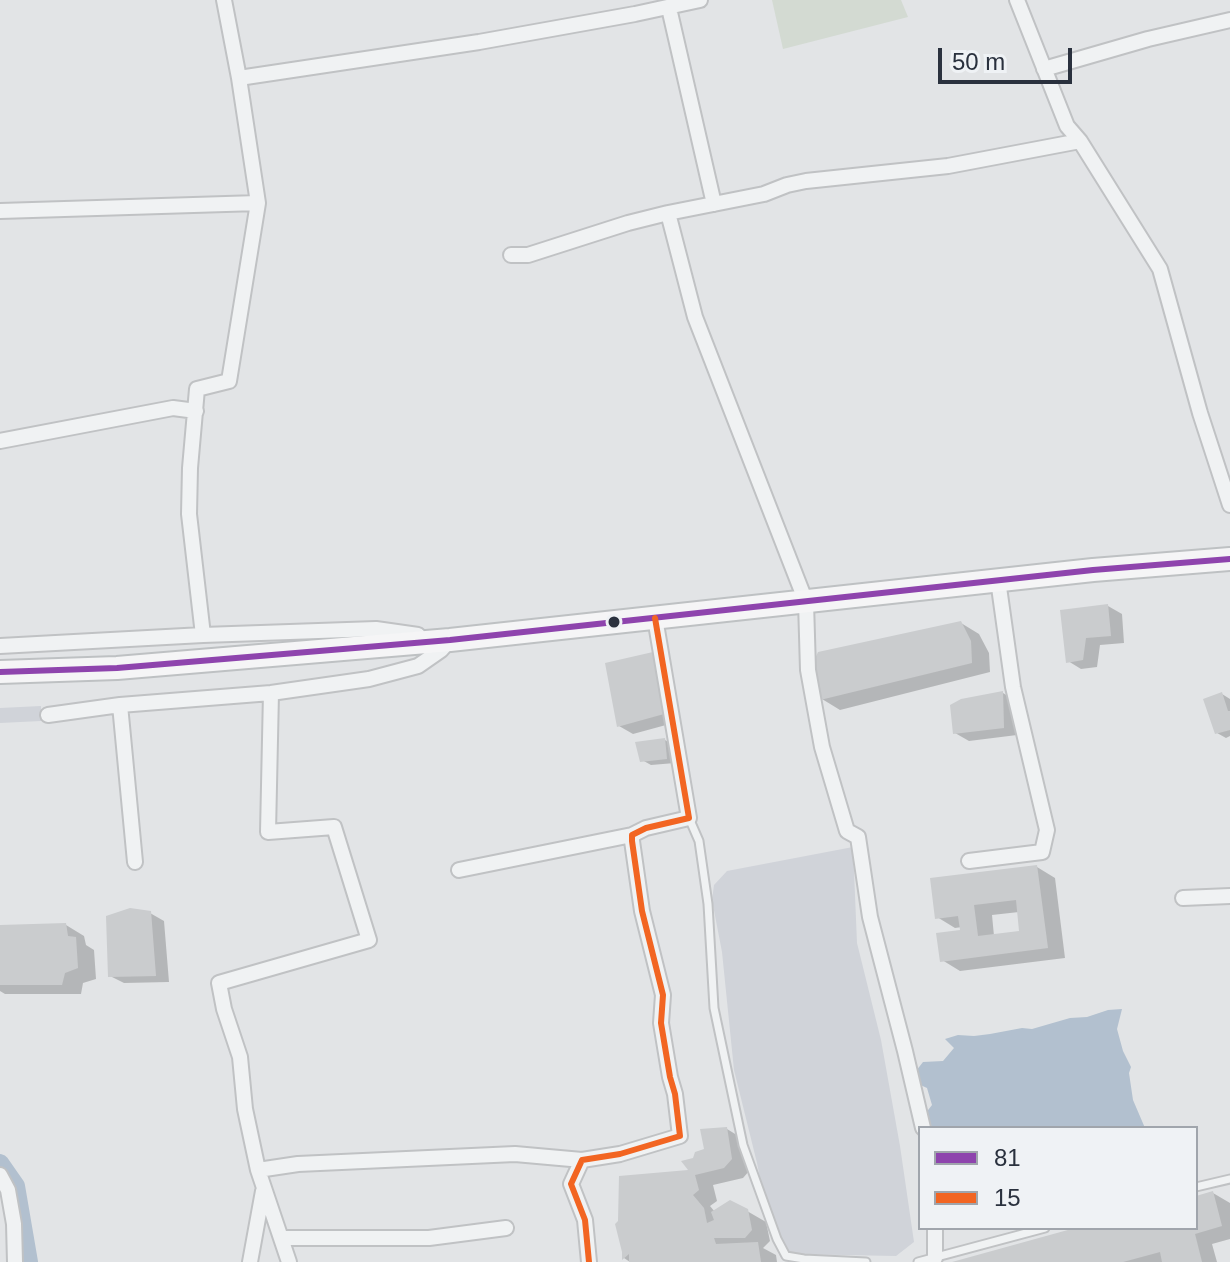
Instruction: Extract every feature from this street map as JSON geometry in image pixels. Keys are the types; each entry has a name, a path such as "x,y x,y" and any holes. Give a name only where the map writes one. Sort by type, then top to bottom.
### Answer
{"main road":[{"path":"0,672 117,668 450,640 1093,570 1230,559"}],"street":[{"path":"203,635 189,514 197,389 229,381 258,203 224,0"},
{"path":"239,78 479,42 648,5 669,8 700,0"},
{"path":"1017,0 1067,126 1080,141 1160,269 1200,413 1230,505"},
{"path":"669,8 714,204"},
{"path":"1044,69 1148,39 1230,20"},
{"path":"511,255 528,255 628,223 764,194 806,181 948,166 1080,141"},
{"path":"0,211 258,203"},
{"path":"668,213 695,317 806,602 808,670 822,747 847,831 858,837 870,917 922,1126"},
{"path":"0,441 173,408 196,411"},
{"path":"969,861 1042,852 1047,830 1013,687 998,580"},
{"path":"459,870 632,835 646,828 689,818 655,618"},
{"path":"0,646 376,629 450,640"},
{"path":"48,715 120,705 271,693 369,679 418,666 450,640"},
{"path":"271,693 268,832 334,827 369,940 219,983 240,1057 245,1109 258,1170 289,1262"},
{"path":"120,705 135,862"},
{"path":"258,1170 298,1164 500,1154 582,1160 620,1154 680,1136 661,1023 663,995 642,911 632,835"},
{"path":"1183,898 1230,896"},
{"path":"582,1160 571,1184 585,1220 589,1262"},
{"path":"0,1175 8,1190 14,1224 15,1262"},
{"path":"250,1262 264,1187"},
{"path":"281,1238 429,1238 506,1228"},
{"path":"935,1230 935,1258"}],"lane":[{"path":"689,818 699,841 708,904 714,1008 720,1038 743,1145 777,1239 786,1256 866,1262"},
{"path":"1198,1187 1230,1179"},
{"path":"918,1262 1038,1230"}],"shaded area":[{"path":"772,0 901,0 908,17 783,49"},
{"path":"41,706 41,721 0,723 0,708"},
{"path":"853,847 857,943 881,1040 914,1242 896,1256 790,1254 769,1224 734,1070 722,952 712,900 714,885 727,871"}],"water":[{"path":"1122,1009 1117,1029 1131,1067 1133,1100 1144,1126 925,1126 925,1114 932,1105 927,1088 916,1083 916,1071 923,1062 943,1061 954,1048 945,1039 958,1035 1032,1029"}],"building":[{"path":"1108,604 1111,636 1086,638 1083,660 1066,663 1060,610"},
{"path":"961,621 971,641 972,663 820,700 813,663 818,652"},
{"path":"653,652 664,714 617,727 605,663"},
{"path":"1003,691 1004,728 953,734 950,705 961,699"},
{"path":"1222,692 1230,711 1230,730 1215,734 1203,699"},
{"path":"665,738 667,759 640,762 635,742"},
{"path":"1037,865 1048,948 940,962 936,933 960,930 958,916 935,919 930,878","holes":["1016,900 1019,931 978,936 974,905"]},
{"path":"130,908 151,911 156,976 108,977 106,916"},
{"path":"66,923 68,936 76,937 78,968 65,973 62,985 0,985 0,925"},
{"path":"727,1127 732,1159 724,1168 695,1175 699,1190 693,1195 704,1208 707,1223 714,1220 711,1212 730,1200 748,1209 752,1230 745,1238 714,1238 716,1244 758,1242 761,1262 629,1262 629,1254 622,1260 615,1224 618,1221 619,1176 688,1170 681,1161 693,1158 695,1152 704,1149 700,1129"},
{"path":"1213,1191 1222,1226 1195,1234 1202,1262 1162,1262 1160,1252 1123,1262 952,1262 1068,1230 1198,1230 1198,1195"}],"waterway":[{"path":"0,1163 16,1186 29,1262"}],"transit line":[{"name":"81","path":"0,672 117,668 450,640 1093,570 1230,559"},
{"name":"15","path":"589,1262 585,1220 571,1184 582,1160 620,1154 680,1136 661,1023 663,995 642,911 632,841 632,835 646,828 689,818 655,618"}]}
